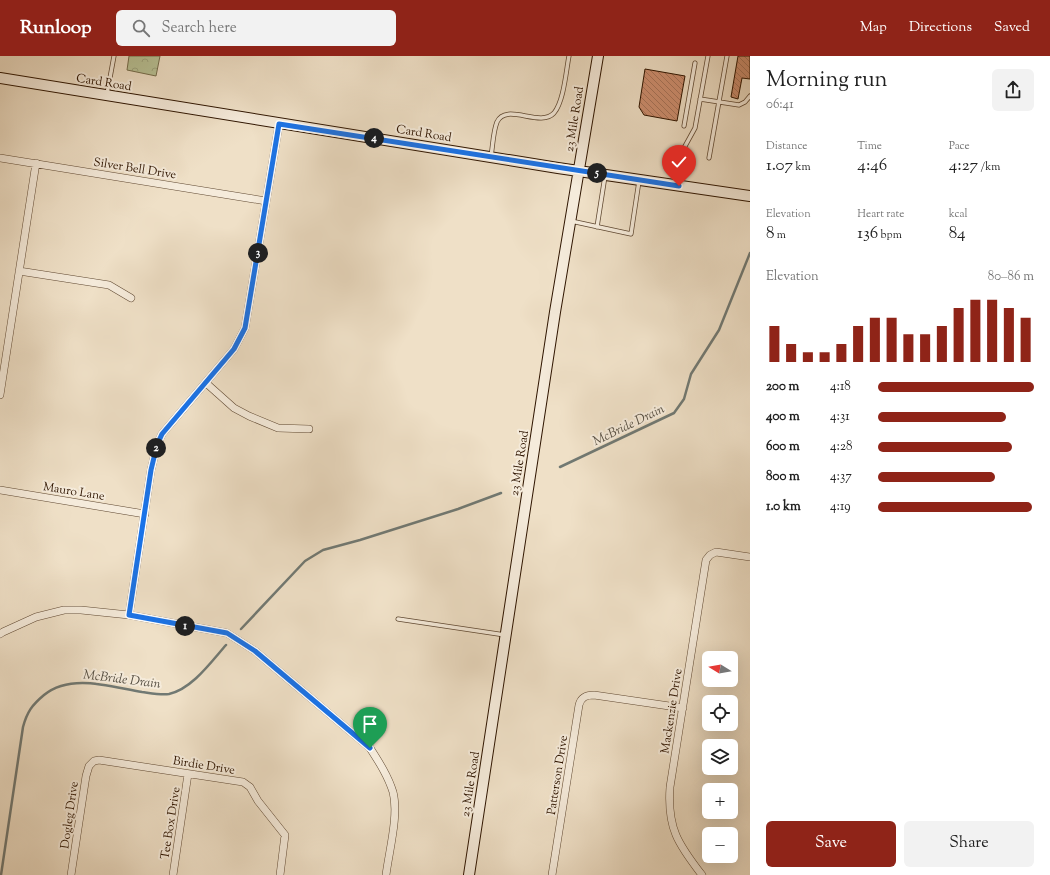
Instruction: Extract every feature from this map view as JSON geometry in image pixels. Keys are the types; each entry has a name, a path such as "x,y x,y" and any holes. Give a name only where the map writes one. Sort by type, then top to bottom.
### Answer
{"main road":[{"name":"23 Mile Road","path":"469,875 570,221 598,56"},
{"name":"Card Road","path":"0,78 279,124 578,171 750,196"}],"street":[{"path":"129,615 151,470 157,445 162,434 234,349 245,328 279,124"},
{"name":"Silver Bell Drive","path":"0,158 266,201"},
{"path":"0,395 36,163"},
{"path":"19,271 110,285 131,298"},
{"path":"206,383 234,408 248,416 278,428 309,429"},
{"name":"Mauro Lane","path":"0,490 145,514"},
{"name":"Mackenzie Drive","path":"702,875 680,846 676,837 671,819 670,788 705,564 712,553 750,557"},
{"path":"1,631 36,617 64,610 81,610 129,615 227,633 255,651 370,748 383,769 393,793 395,814 386,875"},
{"name":"Patterson Drive","path":"552,875 579,705 582,698 585,696 594,695 683,708"},
{"name":"Birdie Drive","path":"94,761 99,760 243,782 250,787 258,801 285,835 280,875"},
{"name":"Dogleg Drive","path":"71,875 86,776 89,766 94,761"},
{"name":"Tee Box Drive","path":"173,875 188,774"}],"lane":[{"path":"107,95 114,56"},
{"path":"491,157 495,128 498,120 502,116 516,114 542,118 548,117 554,113 559,105 562,95 569,56"},
{"path":"679,186 684,148 695,128 708,56"},
{"path":"709,158 727,56"},
{"path":"684,126 695,63"},
{"path":"700,99 740,105 750,96"},
{"path":"597,226 606,175"},
{"path":"570,221 631,234 640,180"},
{"path":"398,618 506,635"}],"green space":[{"path":"129,56 160,56 156,76 127,70"}],"building":[{"path":"738,56 750,56 750,79 742,78 738,99 731,97"},
{"path":"645,69 685,76 677,121 644,115 639,107"}],"waterway":[{"name":"McBride Drain","path":"560,467 674,413 684,399 691,374 719,330 750,253"},
{"name":"McBride Drain","path":"241,629 305,561 323,550 458,509 501,493"},
{"name":"McBride Drain","path":"1,875 23,727 30,709 36,702 55,688 79,683 92,683 142,692 169,694 186,687 193,681 226,645"}],"route":[{"path":"370,748 255,651 227,633 129,615 151,470 157,445 162,434 234,349 245,328 279,124 679,186"}]}
